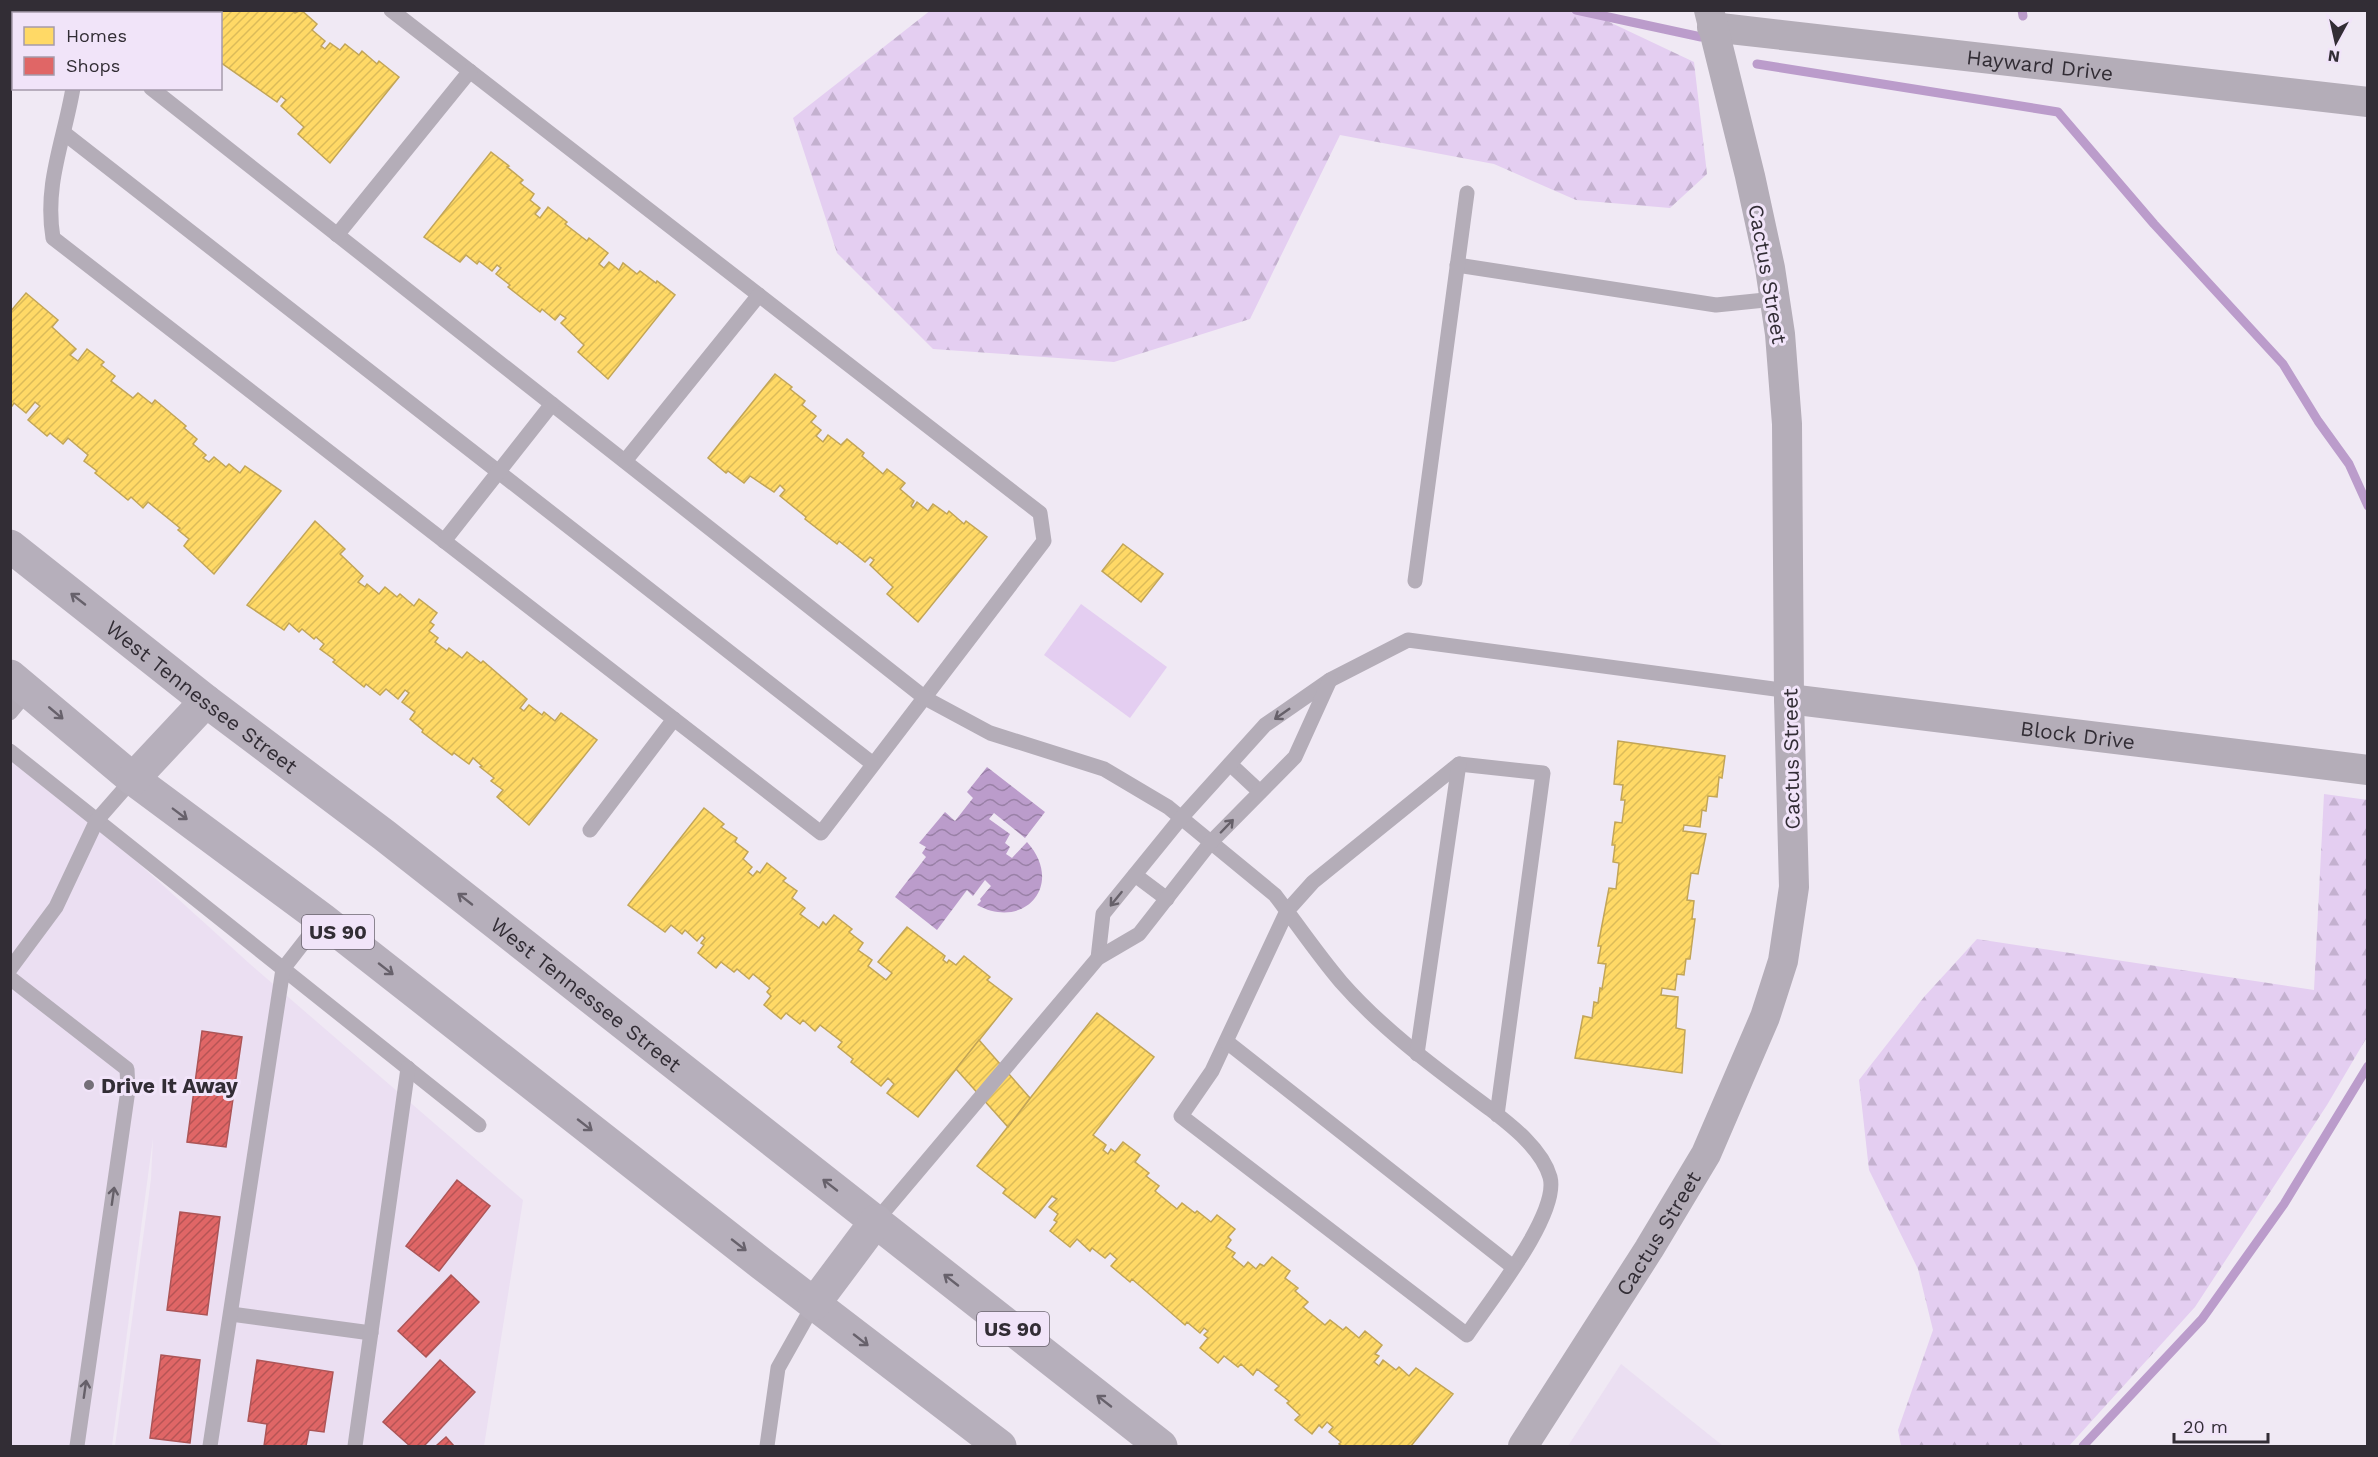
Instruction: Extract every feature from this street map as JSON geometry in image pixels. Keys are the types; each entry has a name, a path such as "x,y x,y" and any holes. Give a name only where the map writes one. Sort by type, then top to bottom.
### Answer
{"main road":[{"name":"West Tennessee Street","path":"10,546 206,701 393,842 1161,1446"},
{"name":"US 90","path":"16,693 322,919 814,1304 1000,1446"},
{"path":"133,779 206,701"},
{"path":"814,1304 876,1221"}],"street":[{"name":"Hayward Drive","path":"1710,19 2367,102"},
{"name":"Cactus Street","path":"1523,1446 1649,1249 1706,1154 1765,1017 1783,961 1794,887 1789,695 1787,424 1780,334 1750,176 1710,19"},
{"name":"Block Drive","path":"1789,695 2367,770"}],"lane":[{"path":"73,90 52,180 49,212 53,238 821,833 1044,541 1040,513 391,10"},
{"path":"337,235 470,71"},
{"path":"154,90 925,698 990,733 1104,769 1168,807 1275,895 1287,911 1341,982 1387,1028 1497,1115 1536,1151 1550,1177 1549,1203 1538,1229 1467,1335 1181,1116 1212,1071 1227,1042 1287,911 1313,882 1459,764 1543,773 1497,1115"},
{"path":"64,133 873,764"},
{"path":"1415,581 1467,194"},
{"path":"1457,265 1716,305 1775,299"},
{"path":"625,461 759,295"},
{"path":"444,541 552,404"},
{"path":"1098,958 1103,914 1181,818 1265,725 1330,680 1408,640 1789,695"},
{"path":"876,1221 1098,958 1139,934 1211,843 1295,757 1330,680"},
{"path":"590,830 674,719"},
{"path":"10,751 480,1125"},
{"path":"1230,764 1260,792"},
{"path":"1417,1054 1459,764"},
{"path":"10,969 56,907 97,820 133,779"},
{"path":"1135,875 1167,899"},
{"path":"210,1446 283,969 322,919"},
{"path":"10,978 127,1069 128,1090 77,1446"},
{"path":"1227,1042 1513,1267"},
{"path":"355,1446 408,1068"},
{"path":"767,1446 778,1368 814,1304"},
{"path":"231,1314 371,1334"}],"shaded area":[{"path":"10,747 250,964 523,1200 484,1446 115,1446 151,1179 153,1138 112,1446 11,1446"},
{"path":"1621,1364 1723,1446 1568,1446"}],"green space":[{"path":"931,10 1586,11 1694,62 1707,174 1670,208 1576,200 1494,164 1340,135 1250,319 1114,362 933,349 837,253 793,118"},
{"path":"1081,604 1167,667 1130,718 1044,655"},
{"path":"2324,794 2368,800 2367,1037 2327,1105 2195,1307 2069,1446 1901,1446 1898,1430 1933,1330 1918,1269 1869,1170 1859,1080 1924,997 1977,939 2314,990"}],"water":[{"path":"987,767 1045,812 1025,838 994,813 989,819 1010,834 1005,843 1010,847 1006,854 1012,858 1027,842 1038,858 1042,873 1041,887 1034,899 1024,908 1010,912 994,911 977,905 991,886 985,880 973,896 967,890 937,930 895,897 926,857 922,853 926,847 919,843 945,812 955,821 973,798 967,792"}],"building: Homes":[{"path":"141,10 292,10 295,13 301,10 317,24 312,30 325,41 321,46 325,49 330,43 340,50 345,44 359,55 362,51 377,64 379,61 399,77 330,163 298,134 304,127 281,106 286,100 281,96 277,102 222,63 222,12 142,12"},
{"path":"491,152 509,166 507,167 523,180 520,183 534,194 530,200 540,208 535,214 540,218 548,207 587,241 589,238 608,253 599,264 604,268 609,262 619,270 623,263 637,274 640,271 656,283 657,281 675,295 608,379 578,352 584,345 561,323 566,318 560,314 555,320 542,309 540,312 508,287 510,285 496,274 501,268 497,265 492,271 479,261 477,264 466,255 460,262 424,237"},
{"path":"26,293 58,320 52,327 76,349 70,355 78,361 87,349 104,362 101,365 115,376 111,381 133,398 138,393 152,404 155,400 186,426 184,428 197,439 193,444 206,455 203,458 209,462 214,457 226,467 229,464 240,473 245,466 281,491 214,574 184,546 189,539 178,530 180,528 148,502 143,508 131,497 128,500 95,473 97,471 84,461 88,455 68,438 63,444 50,433 47,436 28,420 40,406 35,402 26,413 14,403 10,405 10,312"},
{"path":"775,374 792,387 790,389 805,401 802,405 816,416 811,422 821,430 816,436 823,442 828,435 841,445 847,439 864,453 862,456 883,474 887,469 905,483 900,489 914,501 911,506 913,508 917,502 928,511 933,504 947,514 949,511 964,524 966,521 987,537 918,622 887,594 893,587 870,565 874,560 870,557 865,562 839,541 837,544 805,519 806,517 780,496 785,490 780,485 774,492 750,476 744,483 728,471 726,473 708,458"},
{"path":"315,521 345,549 340,554 363,576 358,582 365,587 367,584 379,594 385,587 397,597 400,594 414,606 419,599 437,613 430,622 434,625 429,631 438,638 435,642 447,651 449,648 462,658 467,652 481,663 483,661 527,699 520,708 524,711 529,705 542,715 544,712 555,721 561,713 597,740 529,825 497,797 503,790 491,781 494,778 480,767 482,766 473,758 469,764 454,753 452,755 422,732 423,730 410,719 415,712 402,702 409,693 405,690 398,699 386,689 380,695 366,684 364,687 320,649 324,644 316,637 314,639 302,629 299,632 289,623 284,630 247,605"},
{"path":"1123,544 1163,574 1141,602 1102,571"},
{"path":"1618,741 1725,756 1722,778 1719,777 1717,797 1708,796 1706,811 1702,810 1700,827 1684,825 1683,831 1706,834 1698,874 1691,873 1687,900 1694,901 1692,919 1695,919 1690,959 1686,959 1684,975 1677,974 1675,990 1662,988 1661,995 1678,997 1676,1028 1685,1030 1682,1073 1575,1058 1583,1016 1592,1018 1594,1002 1598,1003 1600,988 1602,989 1606,964 1598,963 1601,946 1598,946 1609,888 1616,889 1619,863 1613,862 1615,845 1612,845 1615,822 1622,823 1625,800 1621,800 1623,785 1614,784"},
{"path":"704,808 724,824 721,827 737,838 735,842 748,852 743,859 752,867 748,872 753,876 757,871 760,873 767,863 786,878 783,881 797,891 792,898 805,908 800,914 819,928 823,922 826,925 834,915 852,929 849,932 863,943 858,950 872,960 868,966 886,980 892,973 878,962 907,927 945,956 943,960 947,963 949,960 956,965 964,956 990,977 987,980 1012,999 918,1117 887,1093 894,1084 888,1078 881,1086 851,1062 853,1059 838,1047 842,1042 820,1025 815,1031 803,1020 800,1024 786,1013 781,1019 764,1005 771,996 767,992 770,988 753,974 749,979 737,969 734,972 721,962 716,968 698,953 704,945 701,943 705,938 702,935 697,941 685,930 682,934 671,925 665,932 628,905"},
{"path":"1097,1013 1154,1057 1093,1135 1106,1145 1103,1150 1108,1154 1111,1149 1115,1152 1123,1142 1140,1155 1135,1162 1149,1173 1146,1176 1159,1186 1155,1191 1177,1209 1182,1203 1211,1222 1217,1215 1235,1229 1228,1237 1231,1240 1226,1247 1235,1253 1232,1257 1244,1267 1248,1262 1256,1269 1260,1264 1264,1266 1272,1257 1290,1271 1285,1278 1298,1288 1295,1291 1308,1302 1303,1307 1325,1325 1330,1320 1343,1330 1346,1327 1359,1338 1365,1331 1382,1345 1375,1354 1379,1356 1374,1362 1379,1366 1383,1360 1396,1370 1399,1367 1409,1376 1416,1368 1453,1394 1411,1446 1342,1446 1339,1444 1341,1442 1329,1432 1333,1427 1327,1422 1322,1428 1319,1425 1312,1434 1295,1420 1300,1415 1287,1403 1289,1401 1275,1390 1279,1386 1257,1369 1253,1375 1241,1364 1238,1367 1224,1356 1218,1363 1200,1348 1208,1338 1204,1335 1208,1331 1204,1328 1200,1333 1187,1322 1185,1325 1132,1279 1130,1282 1111,1266 1117,1259 1110,1253 1105,1258 1092,1248 1090,1251 1077,1239 1070,1247 1050,1231 1057,1222 1054,1220 1058,1214 1049,1207 1057,1199 1052,1196 1035,1218 1003,1193 1006,1189 977,1166"},
{"path":"979,1040 1030,1098 1008,1127 956,1069"}],"building: Shops":[{"path":"202,1031 242,1037 226,1147 187,1142"},
{"path":"457,1180 490,1206 439,1271 406,1246"},
{"path":"180,1212 220,1217 207,1315 167,1310"},
{"path":"451,1275 479,1302 426,1357 398,1331"},
{"path":"161,1355 200,1360 190,1443 150,1438"},
{"path":"257,1360 333,1372 324,1432 309,1430 306,1446 264,1446 267,1424 248,1421"},
{"path":"440,1360 475,1392 424,1446 410,1446 383,1422"},
{"path":"446,1437 454,1446 436,1446"}],"waterway":[{"path":"1576,10 1701,37"},
{"path":"2022,10 2023,16"},
{"path":"1757,64 2058,112 2154,224 2283,364 2318,421 2349,464 2368,506"},
{"path":"2083,1446 2202,1319 2284,1204 2368,1066"}],"place":[{"name":"Drive It Away","path":"89,1085"}]}
